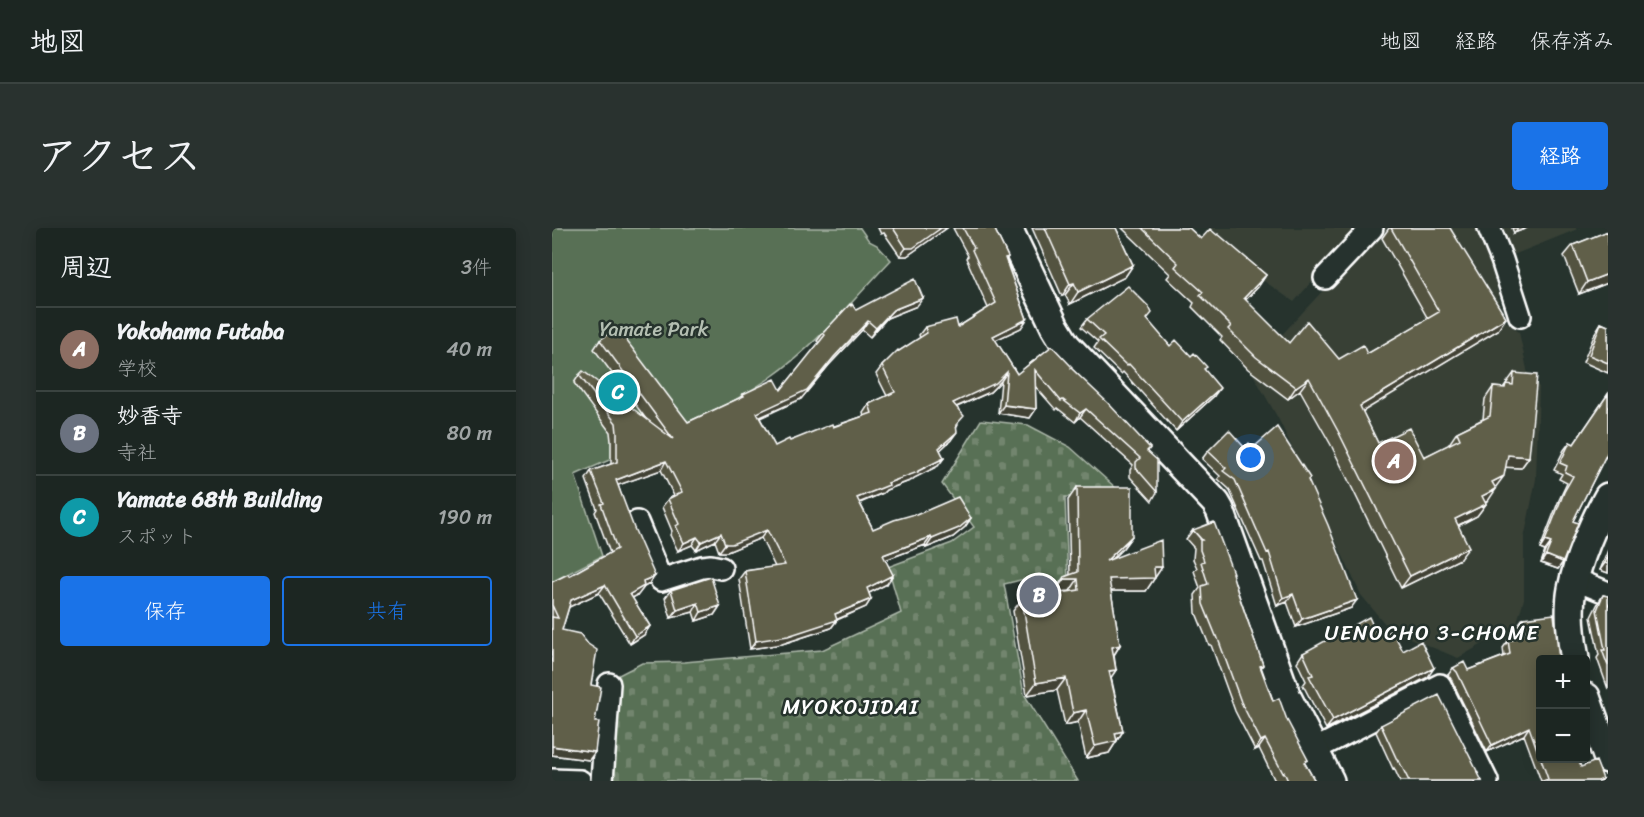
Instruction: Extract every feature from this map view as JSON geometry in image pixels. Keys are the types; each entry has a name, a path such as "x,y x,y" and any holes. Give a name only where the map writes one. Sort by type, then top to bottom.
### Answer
{"street":[{"path":"1008,228 1055,327 1066,345 1216,503 1287,697 1330,781"},
{"path":"1325,278 1372,228"},
{"path":"1489,228 1520,316"},
{"path":"1574,655 1570,601 1574,579 1579,562 1608,497"},
{"path":"637,522 661,580 702,567 721,568"},
{"path":"1574,579 1608,593"},
{"path":"602,781 609,684"},
{"path":"1314,750 1440,685 1487,781"},
{"path":"1590,708 1608,759"},
{"path":"552,780 580,781"}],"shaded area":[{"path":"1209,228 1359,228 1294,302 1204,239"},
{"path":"1381,228 1476,228 1494,274 1503,319 1519,332 1528,374 1539,387 1536,479 1524,539 1524,599 1516,625 1458,658 1390,630 1361,595 1279,420 1250,369"},
{"path":"1501,228 1580,228 1513,255"}],"green space":[{"name":"Yamate Park","path":"552,228 860,228 869,241 877,245 891,260 803,352 770,378 699,419 575,475 602,556 552,582"},
{"path":"981,420 1028,425 1070,447 1126,497 1065,497 1068,584 1030,584 1029,578 1004,584 1024,694 1078,781 614,781 609,777 613,678 642,663 684,662 822,650 901,613 888,567 952,543 974,527 942,484"}],"building":[{"path":"893,228 941,228 913,248 906,248"},
{"path":"963,228 994,228 1008,257 1005,258 1027,319 993,336 1017,374 1052,346 1150,448 1147,451 1157,460 1157,492 1136,468 1136,462 1140,458 1086,409 1080,413 1063,400 1061,401 1035,370 1036,409 1004,405 1007,372 996,383 953,403 964,416 956,425 957,432 939,448 944,458 918,472 857,498 873,529 894,520 916,515 958,497 971,518 959,528 883,555 893,575 867,588 871,599 835,614 837,620 788,636 756,641 745,571 785,565 767,530 732,544 725,544 721,533 701,542 697,537 684,543 668,499 682,492 666,461 616,480 655,576 643,581 644,586 630,594 650,626 635,636 605,585 571,600 562,630 580,634 597,650 591,685 601,687 595,722 599,722 595,752 552,746 552,617 558,618 552,605 552,582 568,574 569,576 617,549 601,504 604,503 591,471 617,462 616,423 579,375 583,371 673,439 600,340 617,328 688,422 775,379 781,390 825,335 823,333 850,304 856,310 915,279 923,298 893,310 876,328 868,321 807,390 757,413 775,446 832,424 833,427 872,413 869,404 895,392 882,366 898,350 927,333 925,327 956,319 958,327 996,303 972,250 974,248"},
{"path":"1045,228 1116,228 1133,265 1078,292 1074,283 1070,284"},
{"path":"1142,228 1189,228 1201,239 1210,229 1218,234 1266,275 1244,298 1289,343 1307,321 1339,359 1363,345 1367,354 1439,312 1391,228 1450,228 1506,318 1360,406 1378,443 1409,428 1424,457 1460,439 1457,432 1490,416 1493,387 1505,388 1506,384 1513,385 1514,373 1537,375 1529,457 1508,455 1504,476 1492,482 1496,489 1482,496 1486,504 1455,519 1469,547 1410,576 1309,378 1296,387 1256,357 1228,329 1231,326 1200,295 1203,292 1175,267 1178,263"},
{"path":"1608,231 1608,274 1587,282 1573,245"},
{"path":"1128,286 1149,307 1152,313 1147,319 1170,346 1176,340 1191,356 1194,353 1207,367 1204,369 1220,388 1182,422 1129,364 1127,366 1099,339 1104,335 1087,319"},
{"path":"1601,323 1608,326 1608,363 1589,355"},
{"path":"1608,394 1608,451 1573,521 1578,523 1563,562 1546,555 1551,543 1545,541 1564,492 1573,476 1565,472 1567,466 1560,463 1570,442 1574,444"},
{"path":"1277,427 1310,478 1308,480 1357,600 1302,619 1293,594 1283,598 1269,552 1267,553 1235,480 1223,471 1226,468 1208,451 1229,430 1245,448 1249,443 1254,447"},
{"path":"1077,487 1132,487 1132,536 1106,561 1161,540 1162,567 1154,567 1155,578 1109,579 1120,645 1112,647 1116,670 1109,671 1123,731 1115,733 1117,741 1095,746 1086,710 1073,713 1066,678 1036,683 1022,599 1079,590 1078,579 1064,579 1078,572"},
{"path":"1214,522 1233,573 1263,665 1260,666 1273,701 1279,698 1287,720 1308,760 1304,762 1315,781 1288,781 1265,739 1261,741 1241,702 1203,604 1202,586 1208,584 1201,562 1204,561 1200,550 1200,540 1202,540 1193,530"},
{"path":"711,577 720,606 701,612 698,603 677,610 671,590"},
{"path":"1603,595 1608,596 1608,666 1602,650 1605,650 1597,610"},
{"path":"1554,614 1558,655 1536,655 1536,747 1529,727 1492,745 1453,668 1464,662 1468,670 1510,654 1508,640 1513,640 1513,634 1525,633 1523,618"},
{"path":"1369,617 1378,637 1392,630 1403,651 1421,641 1434,668 1333,720 1309,676 1313,675 1303,653"},
{"path":"1439,695 1482,781 1409,781 1398,762 1381,725"},
{"path":"1596,761 1603,779 1598,781 1543,781 1548,779 1542,763 1580,763 1581,767"}],"place":[{"name":"Yamate 68th Building","path":"618,392"},
{"name":"Yokohama Futaba","path":"1394,461"},
{"name":"妙香寺","path":"1039,595"}],"district":[{"name":"UENOCHO 3-CHOME","path":"1432,633"},
{"name":"MYOKOJIDAI","path":"851,707"}]}
